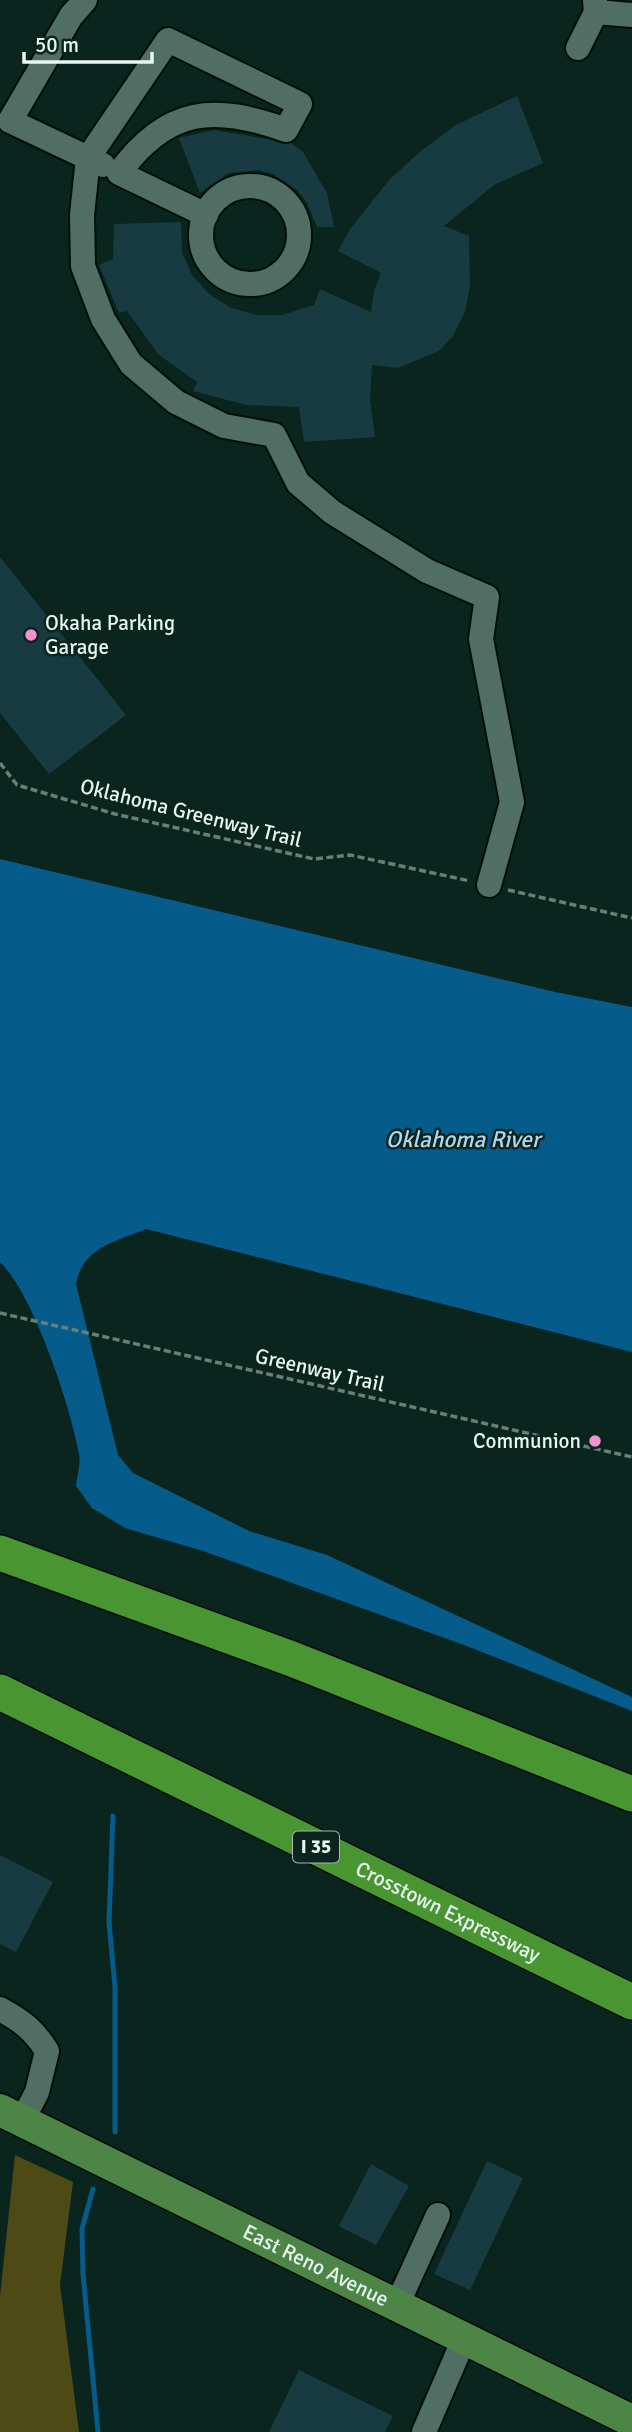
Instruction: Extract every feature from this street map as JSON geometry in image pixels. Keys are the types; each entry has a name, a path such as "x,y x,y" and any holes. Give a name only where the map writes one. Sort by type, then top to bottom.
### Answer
{"highway":[{"path":"0,1553 292,1659 632,1794"},
{"name":"Crosstown Expressway","path":"0,1692 632,2002"}],"main road":[{"name":"East Reno Avenue","path":"11,2116 632,2421"}],"lane":[{"path":"86,0 71,16 5,132 88,158 206,215"},
{"path":"578,48 595,6 632,15"},
{"path":"120,173 146,141 167,125 201,114 225,113 247,116 286,130 300,104 168,40 88,158 82,215 83,266 103,319 131,364 176,402 224,426 274,435 298,483 332,512 426,571 487,597 481,639 512,802 510,819 489,885"},
{"path":"0,2009 25,2022 37,2034 47,2051 47,2061 11,2116"},
{"path":"397,2305 438,2215"},
{"path":"424,2432 464,2339"}],"path":[{"name":"Oklahoma Greenway Trail","path":"0,763 18,785 115,814 314,859 350,855 632,918"},
{"name":"Greenway Trail","path":"0,1313 632,1457"}],"shaded area":[{"path":"15,2155 73,2182 60,2285 79,2432 0,2432 0,2296"}],"water":[{"name":"Oklahoma River","path":"0,859 555,992 632,1007 632,1352 146,1229 112,1242 93,1254 80,1272 76,1284 118,1455 133,1473 249,1531 327,1555 632,1697 632,1711 464,1645 203,1551 125,1528 92,1508 76,1486 79,1454 75,1434 49,1352 25,1299 13,1277 0,1262"}],"building":[{"path":"517,96 543,163 494,185 444,226 469,236 470,286 465,312 453,336 439,351 398,368 372,365 370,400 375,437 304,442 299,407 246,405 193,391 197,382 159,355 127,311 119,313 99,265 113,259 114,224 181,222 182,252 192,275 209,294 231,308 257,315 282,315 314,305 320,289 371,312 374,291 381,273 338,251 350,229 390,179 422,150 456,125"},
{"path":"214,130 291,143 303,152 327,193 334,227 317,227 307,203 297,190 273,174 258,170 229,173 200,193 179,138"},
{"name":"Okaha Parking Garage","path":"0,557 126,715 49,774 0,713"},
{"path":"0,1855 53,1882 16,1952 0,1944"},
{"path":"487,2161 523,2178 470,2290 434,2274"},
{"path":"371,2164 409,2186 376,2245 339,2226"},
{"path":"299,2370 393,2416 385,2432 269,2432"}],"waterway":[{"path":"113,1816 109,1922 115,1987 115,2132"},
{"path":"93,2189 82,2229 83,2274 98,2432"}],"place":[{"name":"Okaha Parking Garage","path":"31,635"},
{"name":"Communion","path":"595,1441"}]}
